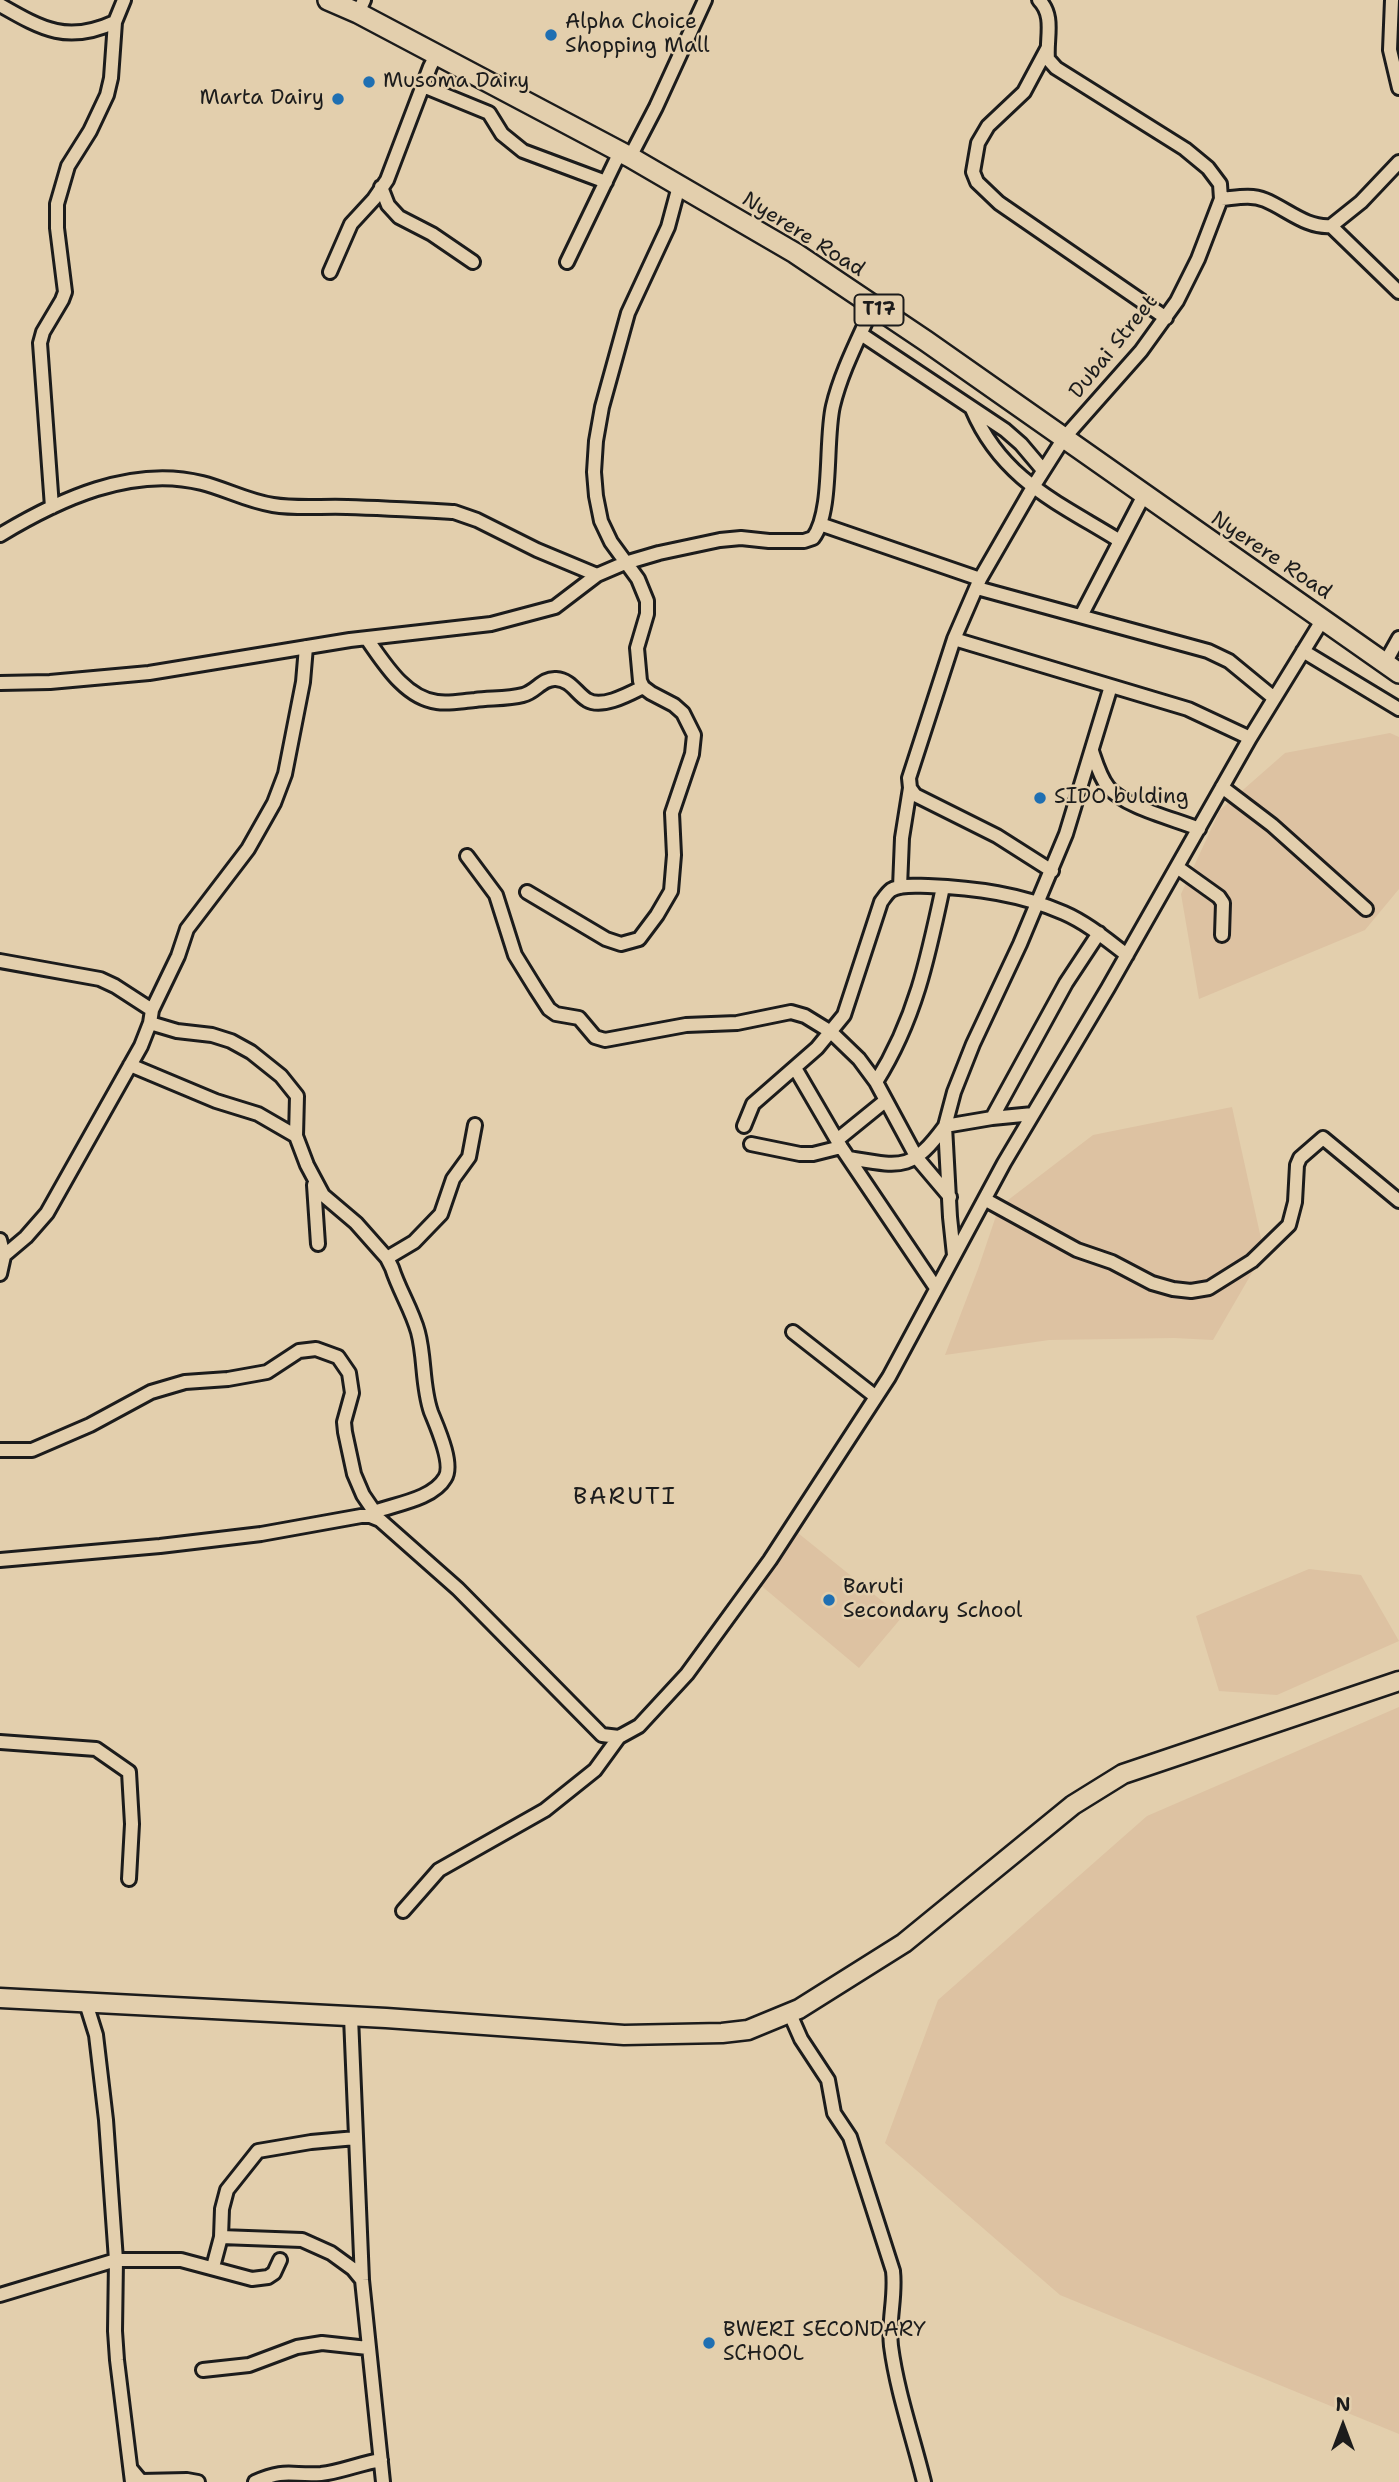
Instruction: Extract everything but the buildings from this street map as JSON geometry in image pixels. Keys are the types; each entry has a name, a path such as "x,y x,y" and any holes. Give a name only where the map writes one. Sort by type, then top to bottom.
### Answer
{"main road":[{"name":"Nyerere Road","path":"328,0 361,6 436,55 625,154 795,253 1392,668"}],"street":[{"path":"52,507 40,358 43,332 65,292 56,211 68,166 90,131 107,95 111,78 115,22 124,0"},
{"path":"567,262 606,182 656,107 705,0"},
{"path":"1039,0 1047,10 1049,22 1048,59 1056,68 1185,149 1208,168 1220,184 1221,199 1264,199 1314,225 1331,226 1399,292"},
{"path":"1392,0 1390,50 1399,88"},
{"path":"0,5 57,33 85,33 115,22"},
{"path":"1047,49 1024,92 982,134 973,163 977,182 999,203 1166,318"},
{"path":"330,272 351,225 374,199 393,166 436,55"},
{"path":"423,86 489,113 507,140 523,151 606,182"},
{"path":"1331,226 1361,202 1399,162"},
{"path":"527,892 606,939 621,944 639,939 664,904 672,884 672,813 692,754 694,735 684,713 643,687 637,648 647,614 647,601 638,579 611,542 601,521 595,484 596,441 602,407 628,313 668,228 679,186"},
{"path":"381,187 388,205 399,217 432,234 473,262"},
{"name":"Dubai Street","path":"900,887 909,778 954,639 979,584 1032,487 1064,438 1166,318 1198,258 1221,199"},
{"path":"0,683 50,682 149,673 306,647 491,624 544,612 568,599 597,575 625,563 720,540 741,538 804,541 813,538 820,524 833,406 873,306"},
{"path":"861,334 1021,444 1043,470"},
{"path":"972,408 992,447 1032,487 1120,541"},
{"path":"0,535 52,507 116,484 164,478 201,482 243,498 274,505 454,512 597,575"},
{"path":"1082,616 1144,495"},
{"path":"820,524 979,584 1208,651 1229,662 1274,698"},
{"path":"403,1911 439,1870 521,1824 563,1797 595,1770 618,1737 639,1726 687,1674 793,1527 876,1397 1033,1114 1250,738 1322,619"},
{"path":"1392,668 1399,638"},
{"path":"367,639 389,670 418,696 440,703 521,695 534,690 548,679 565,681 587,700 595,702 624,696 643,687"},
{"path":"954,639 1188,709 1250,738"},
{"path":"2,1258 26,1237 47,1213 130,1065 178,956 187,929 241,859 267,819 285,774 303,682 306,647"},
{"path":"1303,651 1399,709"},
{"path":"954,1255 945,1126 954,1093 973,1044 1052,871 1080,795 1111,686"},
{"path":"1091,751 1101,776 1114,793 1199,829"},
{"path":"1222,787 1272,825 1366,909"},
{"path":"910,788 925,801 997,836 1052,871"},
{"path":"467,856 494,891 516,956 549,1009 565,1016 579,1018 595,1037 605,1040 686,1025 737,1023 790,1012 805,1016 831,1032 859,1059 876,1082 917,1158 950,1197"},
{"path":"1177,867 1219,897 1223,904 1222,935"},
{"path":"744,1126 753,1104 795,1068 844,1015 881,902 889,891 900,887 943,887 1010,895 1038,902 1067,914 1099,933 1126,955"},
{"path":"876,1082 909,1021 932,941 943,887"},
{"path":"992,1118 1066,982 1099,933"},
{"path":"0,961 100,979 115,986 151,1016 231,1041 281,1076 297,1096 296,1136 314,1180 323,1195 356,1223 387,1258 419,1335 425,1388 440,1433 448,1469 447,1476 438,1488 377,1516 361,1516 261,1534 0,1560"},
{"path":"130,1065 216,1101 258,1114 296,1136"},
{"path":"795,1068 843,1148 936,1288"},
{"path":"843,1148 885,1101"},
{"path":"751,1144 800,1154 843,1148 900,1164 917,1158 928,1149 945,1126 1033,1114"},
{"path":"387,1258 414,1241 441,1214 453,1179 469,1157 475,1125"},
{"path":"986,1200 1076,1250 1112,1262 1152,1283 1191,1291 1209,1288 1245,1266 1289,1225 1295,1202 1297,1165 1300,1158 1323,1138 1399,1201"},
{"path":"314,1180 318,1244"},
{"path":"0,1240 0,1274"},
{"path":"793,1332 876,1397"},
{"path":"0,1450 32,1450 90,1425 133,1400 185,1382 228,1379 267,1372 299,1351 316,1349 338,1357 349,1373 352,1393 344,1422 354,1474 363,1495 377,1516 458,1589 591,1725 602,1735 618,1737"},
{"path":"0,1998 624,2035 722,2034 748,2029 790,2014 904,1943 1073,1805 1123,1774 1399,1681"},
{"path":"0,1742 96,1749 129,1772 132,1824 129,1879"},
{"path":"86,2003 96,2035 99,2062 116,2260 114,2331 132,2475 141,2481 198,2482"},
{"path":"790,2014 801,2039 828,2080 834,2113 850,2137 893,2271 895,2287 889,2328 891,2348 901,2399 925,2482"},
{"path":"351,2017 362,2280 383,2482"},
{"path":"213,2267 221,2236 222,2209 227,2190 258,2151 311,2141 356,2138"},
{"path":"221,2236 302,2240 340,2259 362,2280"},
{"path":"0,2295 116,2260 181,2260 255,2280 274,2273 280,2260"},
{"path":"203,2370 249,2365 297,2347 322,2343 368,2348"},
{"path":"255,2482 274,2474 322,2473 381,2460"}],"shaded area":[{"path":"1390,733 1399,737 1399,889 1365,930 1199,999 1181,894 1220,810 1285,753"},
{"path":"1232,1107 1264,1252 1213,1340 1049,1340 945,1355 999,1207 1093,1135"},
{"name":"Baruti Secondary School","path":"798,1533 902,1617 859,1668 758,1583"},
{"path":"1309,1569 1361,1575 1399,1641 1277,1695 1219,1691 1196,1616"},
{"path":"1399,1707 1399,2434 1060,2295 885,2143 938,2000 1147,1816"}],"place":[{"name":"Alpha Choice Shopping Mall","path":"551,35"},
{"name":"Musoma Dairy","path":"369,82"},
{"name":"Marta Dairy","path":"338,99"},
{"name":"SIDO bulding","path":"1040,798"},
{"name":"Baruti Secondary School","path":"829,1600"},
{"name":"BWERI SECONDARY SCHOOL","path":"709,2343"}],"district":[{"name":"BARUTI","path":"625,1498"}]}
